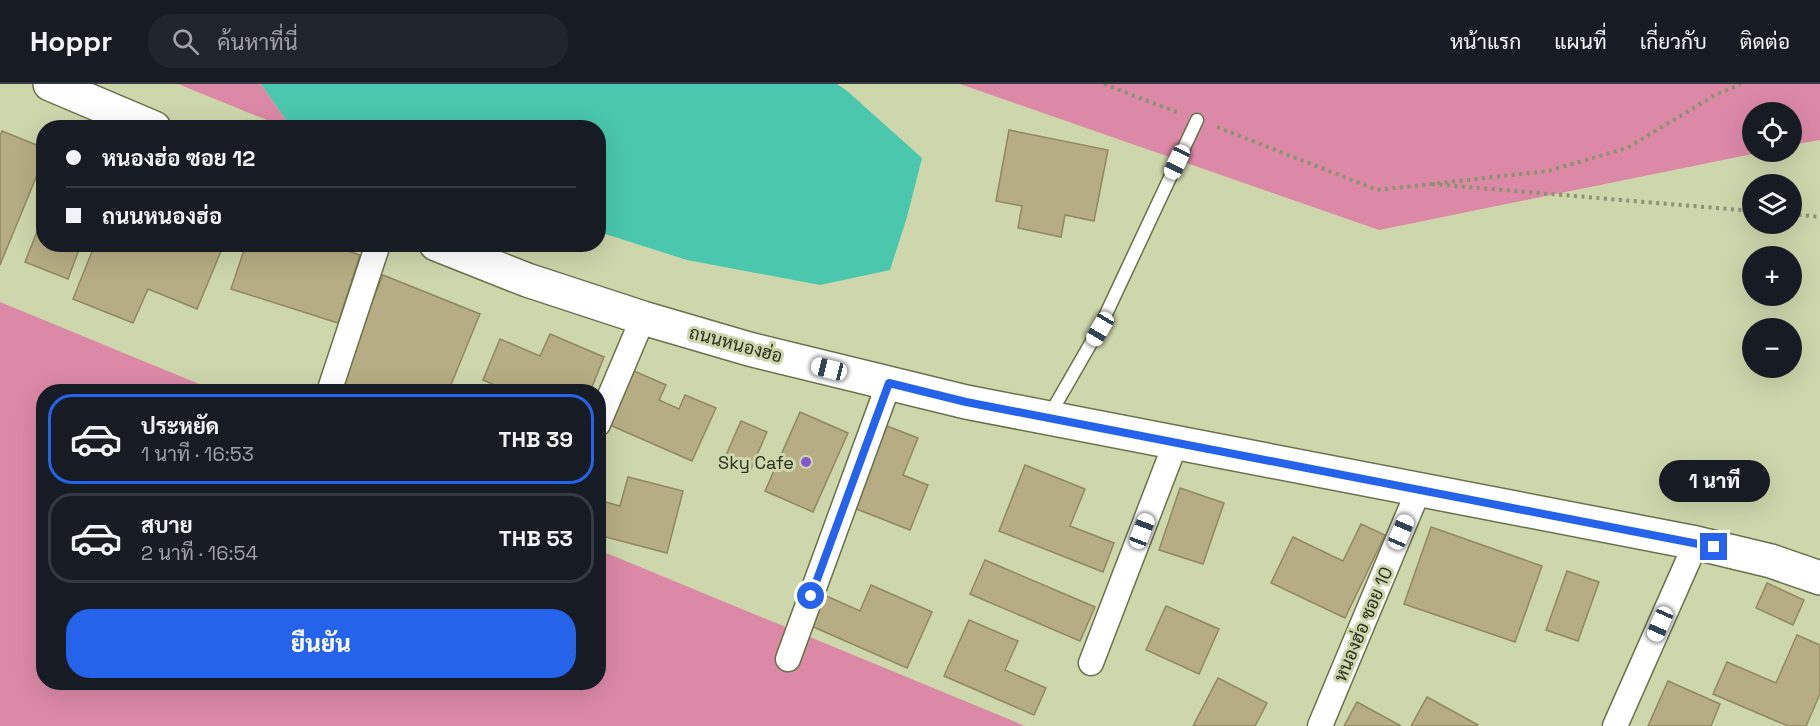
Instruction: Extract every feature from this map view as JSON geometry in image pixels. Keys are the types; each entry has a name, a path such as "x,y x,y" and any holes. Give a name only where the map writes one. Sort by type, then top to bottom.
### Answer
{"main road":[{"path":"50,84 135,120"},
{"name":"ถนนหนองฮ่อ","path":"456,252 527,280 643,318 749,349 966,402 1696,543 1771,561 1820,578"}],"street":[{"path":"332,384 375,252"},
{"path":"606,405 643,318"},
{"path":"788,659 889,383"},
{"path":"1091,663 1176,442"},
{"name":"หนองฮ่อ ซอย 10","path":"1320,726 1419,489"},
{"path":"1615,726 1696,543"}],"lane":[{"path":"1048,418 1100,329 1197,120"}],"path":[{"path":"1104,84 1377,190 1548,171 1627,148 1715,95 1741,84"},
{"path":"1422,184 1742,210"},
{"path":"1802,215 1820,217"}],"shaded area":[{"path":"178,84 261,84 286,120 267,120"},
{"path":"960,84 1820,84 1820,140 1802,143 1802,102 1742,102 1742,156 1379,230"},
{"path":"0,302 199,384 36,384 36,690 606,690 606,553 1025,726 0,726"}],"water":[{"path":"261,84 837,84 922,158 890,270 820,285 687,260 606,234 606,120 286,120"}],"building":[{"path":"1009,130 1108,150 1094,221 1065,215 1061,237 1018,228 1022,206 996,201"},
{"path":"2,131 36,145 36,177 0,265 0,136"},
{"path":"36,234 36,252 78,252 68,279 25,262"},
{"path":"92,252 221,252 197,309 148,289 133,323 73,299"},
{"path":"243,252 351,252 360,255 338,323 231,289"},
{"path":"383,275 480,314 451,384 338,384"},
{"path":"550,334 604,357 593,384 492,384 483,380 500,339 540,356"},
{"path":"634,371 666,385 659,400 679,409 685,395 716,408 692,461 610,425"},
{"name":"Sky Cafe","path":"800,412 848,433 813,512 765,491"},
{"path":"741,421 767,432 749,473 723,462"},
{"path":"887,426 918,438 903,475 928,485 910,530 854,508"},
{"path":"1025,465 1085,489 1070,526 1114,543 1103,572 999,531"},
{"path":"628,477 683,491 667,553 606,537 606,502 620,506"},
{"path":"1180,488 1224,503 1203,564 1159,550"},
{"path":"1361,524 1385,535 1345,618 1271,583 1293,537 1343,561"},
{"path":"1431,527 1542,566 1515,642 1404,604"},
{"path":"985,560 1095,607 1080,641 970,594"},
{"path":"1567,571 1599,582 1578,641 1546,630"},
{"path":"1767,583 1804,600 1793,625 1756,608"},
{"path":"871,585 932,612 907,668 809,625 822,594 860,611"},
{"path":"1166,606 1219,629 1199,674 1146,650"},
{"path":"969,620 1018,641 1005,670 1046,688 1034,715 944,676"},
{"path":"1797,635 1820,645 1820,694 1806,726 1788,726 1713,694 1727,662 1776,683"},
{"path":"1218,678 1267,703 1255,726 1193,726"},
{"path":"1668,681 1720,704 1711,726 1648,726"},
{"path":"1427,697 1478,725 1411,726"},
{"path":"1357,702 1401,726 1344,726"}],"place":[{"name":"Sky Cafe","path":"806,462"}],"route":[{"path":"811,596 889,383 966,402 1714,547"}]}
